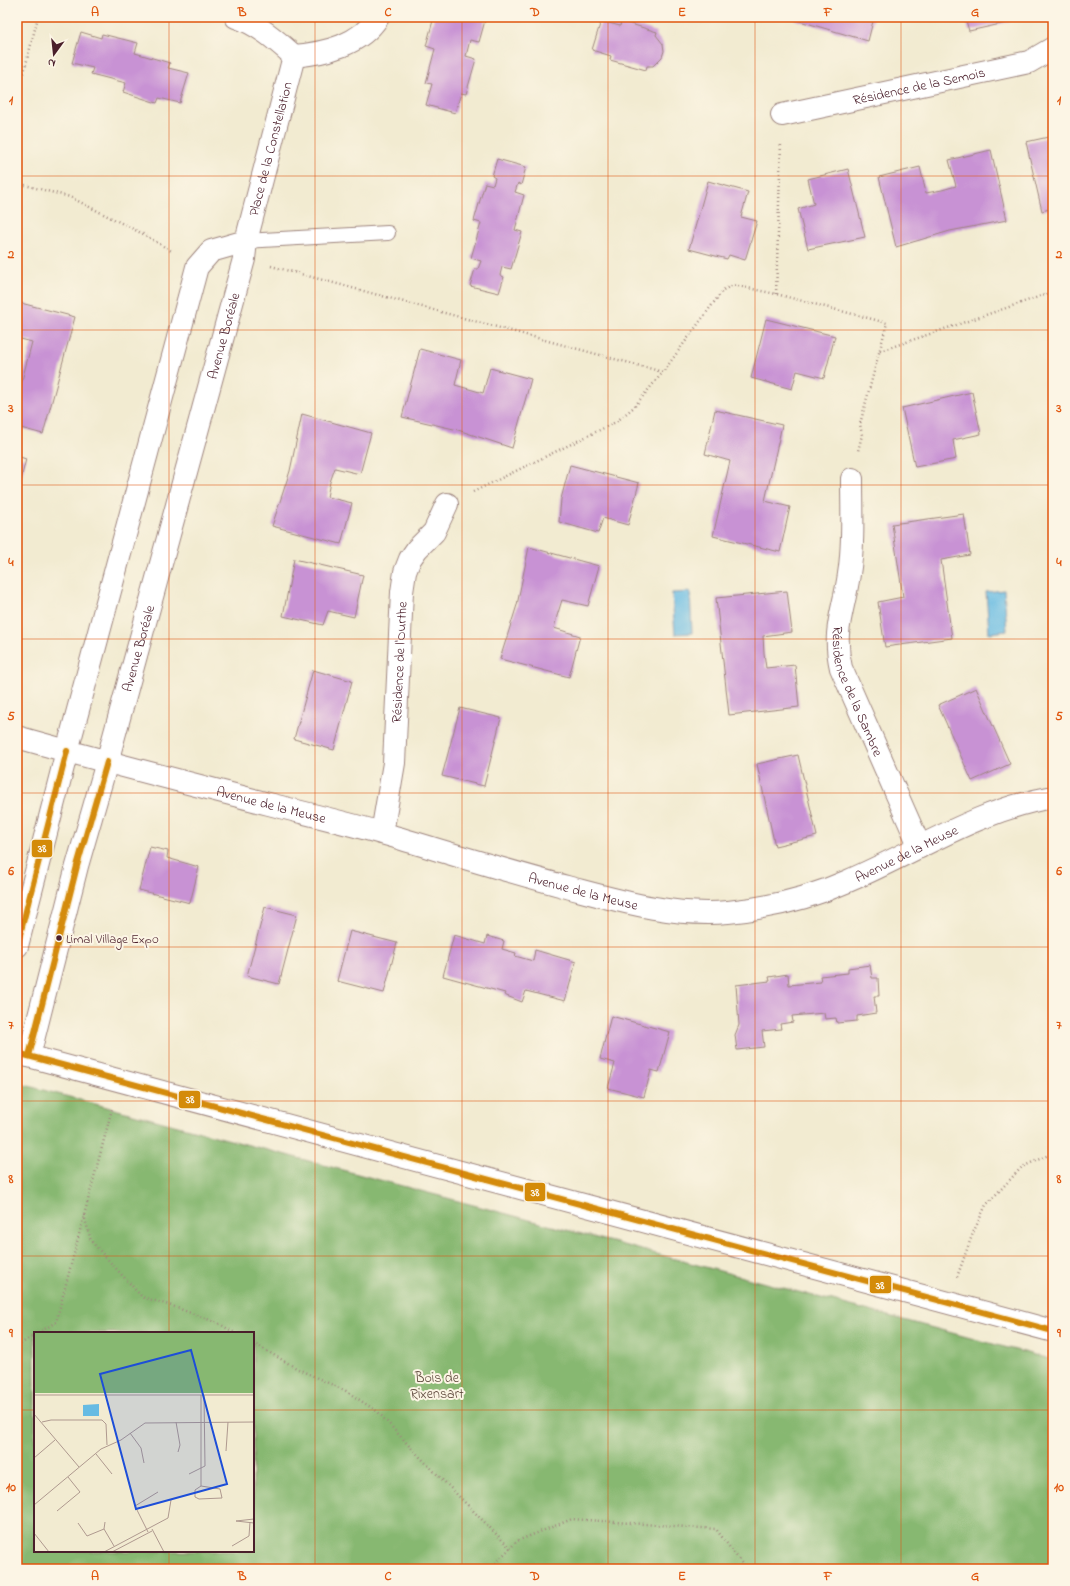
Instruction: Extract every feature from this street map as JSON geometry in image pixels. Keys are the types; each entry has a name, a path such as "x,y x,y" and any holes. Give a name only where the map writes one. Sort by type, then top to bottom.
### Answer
{"street":[{"path":"236,17 246,20 270,36 294,56 313,54 356,40 368,30 378,17"},
{"name":"Résidence de la Semois","path":"782,115 1029,62 1053,48"},
{"name":"Place de la Constellation","path":"245,250 294,56"},
{"path":"17,946 67,751 197,266 211,251 245,250"},
{"name":"Avenue Boréale","path":"23,1054 107,762 245,250"},
{"name":"Résidence de la Sambre","path":"852,479 852,549 849,576 837,637 838,654 846,679 920,847"},
{"name":"Résidence de l'Ourthe","path":"382,833 394,763 402,592 405,572 410,558 434,532 447,504"},
{"name":"Avenue de la Meuse","path":"17,737 107,762 382,833 485,865 616,900 650,908 703,913 727,912 786,903 847,882 920,847 952,829 982,816 1034,800 1053,797"},
{"path":"23,1054 1053,1331"}],"lane":[{"path":"245,250 388,233"}],"path":[{"path":"17,83 24,72 38,17"},
{"path":"776,294 782,115"},
{"path":"17,183 70,197 143,234 197,266"},
{"path":"245,250 663,372"},
{"path":"447,504 616,422 634,407 663,372 723,290 733,285 776,294 886,324 860,424 862,436 852,479"},
{"path":"880,351 1053,292"},
{"path":"40,1332 56,1322 119,1081"},
{"path":"948,1303 973,1233 986,1205 1022,1167 1053,1153"},
{"path":"84,1215 91,1241 142,1297 218,1323 233,1332"},
{"path":"17,1346 34,1336"},
{"path":"254,1344 298,1369 346,1391 378,1412 413,1450 510,1548"},
{"path":"490,1569 517,1541 572,1519 716,1529 746,1569"}],"green space":[{"name":"Bois de Rixensart","path":"17,1083 1053,1360 1053,1569 17,1569"}],"water":[{"path":"1004,590 1007,631 989,633 986,592"},
{"path":"690,592 692,633 675,634 672,593"}],"building":[{"path":"434,17 486,17 479,42 470,40 466,56 476,59 466,94 461,93 455,113 426,105 432,84 426,83 435,49 426,46"},
{"path":"786,17 874,17 868,41"},
{"path":"965,17 1009,17 1010,22 969,31"},
{"path":"601,21 620,26 621,21 657,32 656,35 663,44 664,51 662,57 653,66 647,66 646,70 610,60 611,56 592,50"},
{"path":"81,32 101,38 102,34 138,43 135,53 170,63 168,68 189,73 180,103 159,98 157,103 123,92 126,83 91,74 93,68 72,63"},
{"path":"1053,136 1053,208 1042,211 1026,142"},
{"path":"991,150 1007,220 950,231 896,247 879,177 920,167 926,193 942,190 956,186 949,160"},
{"path":"497,159 526,167 521,185 518,183 515,192 524,195 515,230 522,232 511,269 502,267 500,275 504,277 499,293 470,286 475,269 478,269 481,261 471,258 481,223 474,221 485,183 493,185 495,178 492,176"},
{"path":"848,169 865,237 808,249 798,209 814,204 808,179"},
{"path":"708,181 748,192 741,217 757,221 745,260 729,255 727,259 689,249"},
{"path":"17,302 75,317 43,434 17,427 17,392 19,392 32,342 17,338"},
{"path":"766,319 835,336 824,378 797,371 792,389 751,378"},
{"path":"420,349 461,360 455,385 483,393 490,368 531,379 512,448 458,430 402,417"},
{"path":"972,392 981,434 953,440 956,459 915,467 902,408"},
{"path":"715,410 782,425 765,501 790,507 780,552 713,536 730,461 705,454"},
{"path":"302,414 371,433 360,474 335,468 330,482 327,497 352,503 341,544 272,526 290,471"},
{"path":"17,456 26,459 18,491 17,491"},
{"path":"570,465 639,483 628,525 603,518 598,533 559,522 561,499"},
{"path":"964,514 970,555 941,560 952,638 885,647 878,602 903,597 892,524"},
{"path":"529,547 599,566 588,606 562,600 557,616 554,628 580,636 569,677 500,659 517,605"},
{"path":"294,559 363,575 354,617 328,611 323,625 283,616"},
{"path":"787,591 792,632 763,636 764,653 766,668 795,665 799,707 729,715 716,598"},
{"path":"313,670 352,681 334,750 294,739"},
{"path":"976,688 1010,764 972,781 938,705"},
{"path":"460,708 501,718 484,786 442,776"},
{"path":"798,755 817,836 775,846 757,764"},
{"path":"150,847 168,851 167,858 199,867 190,903 139,890"},
{"path":"265,907 297,915 279,984 247,976"},
{"path":"350,931 397,943 384,993 337,981"},
{"path":"454,935 485,944 487,936 504,941 502,949 516,953 515,956 533,961 535,950 576,962 565,1001 526,991 522,1002 504,995 505,993 443,976"},
{"path":"870,965 872,978 878,978 879,996 874,996 876,1013 857,1016 857,1021 837,1023 836,1018 825,1019 824,1013 792,1016 793,1022 780,1024 781,1029 762,1031 764,1047 737,1050 735,1035 739,1025 736,985 770,981 769,977 788,974 789,985 821,982 820,976 848,973 848,968"},
{"path":"611,1016 670,1032 659,1072 651,1070 644,1097 608,1088 615,1063 600,1059"}],"transit line":[{"name":"38","path":"17,946 67,751"},
{"name":"38","path":"29,1056 77,866 107,762"},
{"name":"38","path":"17,1053 1053,1331"}],"place":[{"name":"Limal Village Expo","path":"59,938"}]}
